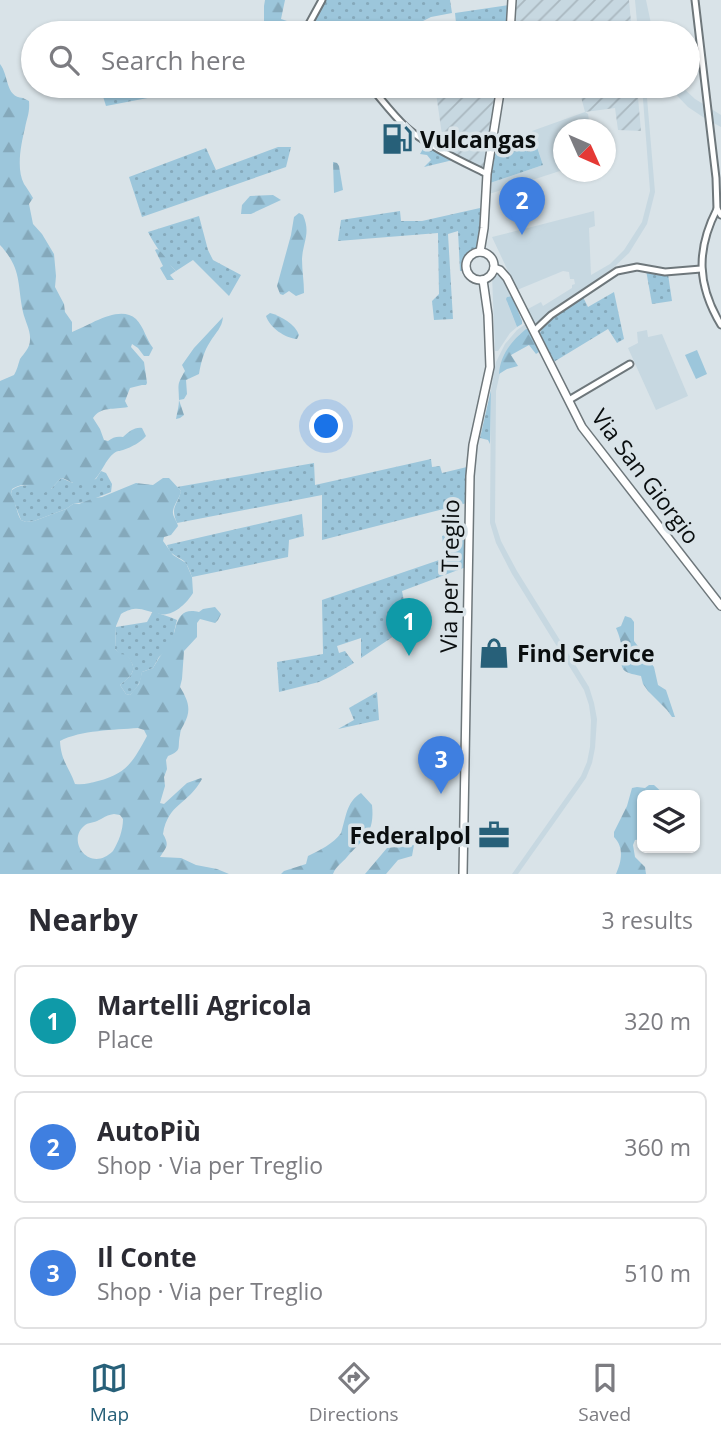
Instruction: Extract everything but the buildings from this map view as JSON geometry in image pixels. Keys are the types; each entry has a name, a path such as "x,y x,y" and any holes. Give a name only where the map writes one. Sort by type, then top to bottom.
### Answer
{"main road":[{"path":"511,21 512,0"},
{"path":"480,252 487,174 499,98"},
{"path":"480,252 491,258 494,268 483,280 474,279 466,270 469,258 480,252"},
{"name":"Via San Giorgio","path":"494,268 504,274 582,428 721,606"},
{"name":"Via per Treglio","path":"463,874 470,476 473,445 490,367 488,315 483,280"}],"street":[{"path":"311,21 322,0"},
{"path":"695,0 697,21"},
{"path":"700,42 719,212 707,228 701,269 709,300 721,326"},
{"path":"380,98 408,130 487,174"},
{"path":"532,327 617,271 636,267 666,272 701,269"},
{"name":"Via San Giorgio","path":"569,400 631,364"}],"shaded area":[{"path":"515,0 629,0 631,21 514,21"},
{"path":"635,0 646,0 650,21 637,21"},
{"path":"437,98 495,98 486,171 444,149"},
{"path":"581,98 638,98 641,131 618,130 615,108 585,112"},
{"path":"643,98 647,98 655,192 647,224 629,253 613,268 520,334 509,347 496,391 495,522 501,541 517,571 589,687 597,719 595,748 586,778 518,874 512,874 581,776 590,747 591,720 584,690 512,574 496,543 490,523 491,390 496,362 505,344 517,330 531,320 526,310 541,302 543,306 572,288 574,279 570,279 569,272 563,271 517,290 492,237 594,211 595,226 589,228 591,275 610,264 624,250 642,222 650,191"},
{"path":"679,98 694,98 721,115 721,127 706,119"},
{"path":"585,112 589,119 565,119"},
{"path":"553,123 553,173 489,194 490,183 543,165 532,131"},
{"path":"494,271 499,272 512,296 507,297 507,302 517,327 498,351 495,351"},
{"path":"647,330 648,337 662,334 688,396 656,410 628,348 638,343 637,332"}],"green space":[{"path":"265,0 285,0 281,19 287,21 264,21"},
{"path":"324,0 450,0 452,13 423,21 313,21"},
{"path":"509,5 507,21 456,21 455,13"},
{"path":"0,64 13,94 29,101 20,171 33,198 29,204 33,224 54,254 55,287 72,322 72,332 113,315 129,315 139,322 153,348 149,356 144,356 132,344 131,347 144,362 147,383 130,388 125,401 128,407 104,410 93,418 104,440 123,437 139,428 142,428 146,436 133,446 113,454 90,483 77,484 61,478 44,493 25,485 12,489 11,494 19,517 26,522 136,483 153,485 163,478 169,478 181,491 173,511 178,526 171,535 164,537 163,541 173,555 186,563 192,577 193,593 183,605 170,613 160,614 136,609 121,614 116,626 115,649 120,654 127,655 133,665 131,675 120,685 126,694 130,695 139,684 142,672 153,668 170,645 180,616 191,611 199,612 215,607 221,614 215,623 200,619 197,623 197,637 184,651 180,687 187,701 188,714 181,730 178,750 166,760 165,786 160,803 164,804 187,783 202,779 197,788 169,816 163,834 166,846 160,857 181,858 229,874 0,874 0,381 14,375 29,346 30,337 15,269 0,245","holes":["108,730 144,730 147,736 123,770 98,781 75,784 64,759 60,741 68,737","114,814 123,819 122,827 113,851 96,859 83,853 78,839 84,826"]},
{"path":"103,98 148,98 106,106"},
{"path":"523,135 525,146 530,145 529,139 534,138 543,165 490,183 497,142"},
{"path":"278,147 291,147 286,167 142,217 129,177 206,148 216,170"},
{"path":"424,147 435,149 453,160 424,167 431,160 427,155 420,154"},
{"path":"333,162 339,166 343,190 334,193"},
{"path":"273,195 281,200 251,214 241,214 242,205 250,196"},
{"path":"480,208 480,239 477,247 464,260 463,271 460,271 458,231 448,234 453,319 434,320 432,301 439,294 438,233 338,241 341,220 400,211 401,221 422,221"},
{"path":"299,213 303,215 306,227 302,259 304,293 296,296 289,291 283,295 277,286 294,217"},
{"path":"199,216 213,260 241,275 229,296 193,260 176,271 160,253 148,232"},
{"path":"157,249 176,271 170,275 174,280 167,280 160,268 163,266 155,250"},
{"path":"646,270 668,274 672,301 652,304"},
{"path":"614,292 624,339 617,343 608,329 552,363 539,334 546,323 583,297 588,307"},
{"path":"512,296 522,321 517,327 506,299"},
{"path":"270,313 291,324 299,335 297,339 278,332 266,316"},
{"path":"223,317 204,353 199,374 186,380 187,394 184,399 179,400 179,383 185,371 182,365"},
{"path":"529,329 542,350 536,354 529,345 511,355 518,366 499,374 507,349"},
{"path":"697,350 707,374 696,379 685,355"},
{"path":"491,390 490,444 488,440 480,438"},
{"path":"179,400 184,415 176,419 178,407"},
{"path":"431,459 432,467 440,466 442,473 467,467 467,503 322,540 322,495 177,523 175,517 174,510 181,491 177,487 314,463 315,485"},
{"path":"101,471 106,473 112,484 111,492 73,504 34,521 21,520 11,494 12,490 26,485 51,489 61,478 73,483 96,479"},
{"path":"302,514 304,536 289,540 288,557 192,577 185,563 172,553 167,545"},
{"path":"466,528 466,567 402,591 409,626 361,658 361,638 337,646 339,653 345,651 354,663 319,682 279,692 277,662 323,654 322,600 445,558 442,536"},
{"path":"153,611 177,620 174,638 169,649 159,657 153,668 142,672 135,690 130,695 126,694 120,685 131,675 133,665 127,656 120,655 115,649 116,627 147,622"},
{"path":"625,616 634,622 634,641 654,667 658,685 666,690 675,717 648,691 641,676 626,672 622,667 622,652 616,628 621,626"},
{"path":"377,692 379,720 338,729 354,720 349,708"},
{"path":"654,785 660,790 637,790 637,840 633,845 635,857 645,867 646,874 616,874 621,854 614,832 627,806 632,788"},
{"path":"361,793 372,805 370,829 333,874 281,874 306,864 308,856 338,837 349,806"},
{"path":"414,845 412,856 398,860 386,874 365,874 387,848"}],"place":[{"name":"Vulcangas","path":"397,139"},
{"name":"AutoPiù","path":"522,235"},
{"name":"Find Service","path":"494,653"},
{"name":"Martelli Agricola","path":"409,656"},
{"name":"Il Conte","path":"441,794"},
{"name":"Federalpol","path":"494,835"}]}
